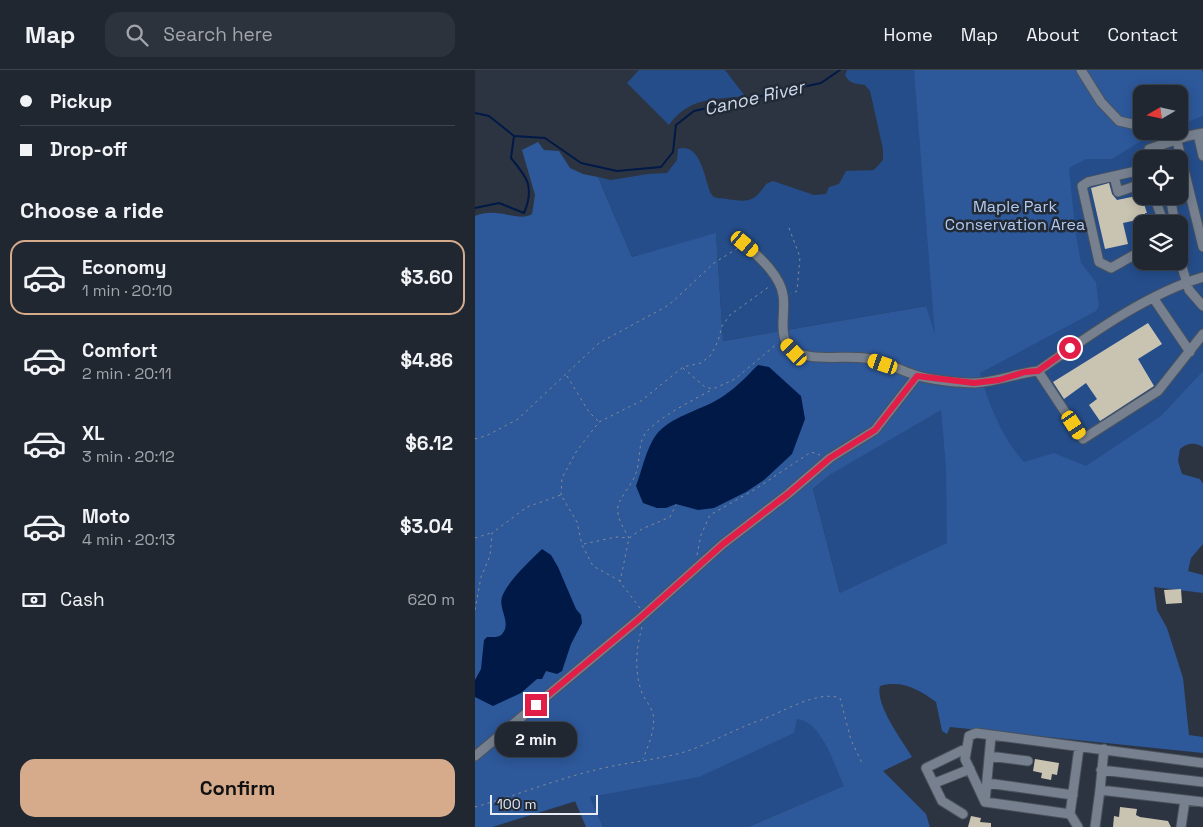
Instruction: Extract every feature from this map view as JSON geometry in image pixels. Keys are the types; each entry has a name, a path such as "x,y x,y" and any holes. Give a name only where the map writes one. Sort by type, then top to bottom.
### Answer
{"lane":[{"path":"1081,70 1101,102 1119,121 1133,124"},
{"path":"1188,136 1201,133 1203,156"},
{"path":"1149,150 1177,141 1203,247"},
{"path":"1133,172 1088,182 1082,186 1099,262 1111,268 1133,256"},
{"path":"1114,176 1118,192 1133,187"},
{"path":"745,244 761,258 784,296 784,335 787,345 794,352 809,358 836,355 867,358 917,376 974,383 999,380 1025,372 1038,371 1103,325 1187,282 1203,277"},
{"path":"1183,270 1189,290 1203,306"},
{"path":"1154,299 1190,352"},
{"path":"1038,371 1083,439 1158,391 1203,334"},
{"path":"475,756 645,614 694,570 830,458 882,424 917,376"},
{"path":"985,802 965,759 969,736 976,733 1203,763"},
{"path":"985,802 991,736"},
{"path":"963,814 942,801 935,783 929,776 926,768 967,748"},
{"path":"1078,827 1070,814 1079,748"},
{"path":"1095,827 1104,749"},
{"path":"989,756 1028,761"},
{"path":"935,783 970,769"},
{"path":"1101,770 1203,782"},
{"path":"987,783 1073,795"},
{"path":"1099,790 1203,802"},
{"path":"1181,827 1185,800"},
{"path":"985,802 1070,814"}],"path":[{"path":"784,296 797,291 800,257 789,228"},
{"path":"475,439 488,435 518,419 599,343 669,305 714,262 745,244"},
{"path":"643,759 651,736 653,720 653,712 643,694 637,673 637,646 645,614 620,582 593,566 582,544 577,522 561,495 561,478 576,452 599,422 641,401 683,367 701,363 711,355 719,341 722,326 730,315 751,298 777,282"},
{"path":"620,582 629,538 618,516 617,507 635,475 639,463 641,443 646,432 655,424 713,389 735,379 774,348 784,335"},
{"path":"683,367 705,387 713,389"},
{"path":"566,376 589,412 599,422"},
{"path":"694,570 701,535 710,515 754,490 811,452 830,458"},
{"path":"475,538 492,532 527,507 561,495"},
{"path":"582,544 603,542 616,537 629,538 642,529 670,517 676,505"},
{"path":"475,610 481,577 490,556 492,532"},
{"path":"475,807 591,771 643,759 674,755 705,744 741,726 793,706 833,696 840,698 843,704 851,740 863,764"}],"green space":[{"path":"639,70 725,70 745,96 712,100 693,105 685,109 669,125 627,83"},
{"name":"Maple Park Conservation Area","path":"847,70 1115,70 1133,112 1133,140 1188,140 1188,104 1203,100 1203,398 863,681 813,489 831,474 926,306 723,341 716,234 632,257 598,177 611,180 667,173 677,160 678,149 686,148 698,158 712,195 715,197 740,201 750,200 758,195 766,184 773,181 814,195 826,194 829,187 839,184 846,171 874,170 883,160 883,149 870,91 865,85 856,84 845,75"},
{"path":"914,70 1202,70 1203,116 1188,122 1188,85 1133,85 1133,140 1143,140 1112,159 1086,159 1069,168 1075,229 1081,263 1096,282 1099,306 1096,311 980,373 997,420 1016,453 1024,462 1054,453 1086,466 1161,416 1203,371 1203,447 1188,444 1180,449 1178,461 1182,474 1200,479 1203,484 1203,544 1191,558 1188,571 1203,575 1203,593 1154,587 1157,610 1167,628 1183,678 1189,735 1203,737 1203,753 950,727 947,734 942,731 936,702 923,693 909,687 888,684 880,686 881,703 890,722 912,757 883,771 926,814 930,827 748,827 844,786 827,746 820,736 806,722 797,719 794,733 699,777 590,797 603,827 586,827 575,801 492,827 475,827 475,216 483,213 499,213 521,217 532,214 535,195 522,150 538,142 544,150 559,151 570,168 583,174 598,177 632,257 716,233 723,341 926,306 935,335","holes":["941,410 946,467 947,543 840,593 813,489 831,474"]},
{"path":"843,704 883,770 748,827 603,827 590,797 492,827 475,827 475,815 786,712"}],"shaded area":[{"path":"758,365 769,367 801,396 805,419 792,454 764,480 746,492 714,508 698,510 676,504 666,508 657,508 643,503 636,486 647,453 656,435 669,423 723,396 739,384"},
{"path":"542,549 551,555 558,567 576,609 581,615 582,623 571,644 562,671 557,674 546,671 542,679 537,679 521,693 493,706 475,697 475,680 481,669 484,640 487,637 497,637 505,630 502,597 519,572"}],"building":[{"path":"1109,183 1112,194 1117,200 1133,197 1133,205 1144,205 1147,213 1145,213 1145,215 1133,215 1133,221 1123,223 1128,244 1105,249 1091,188"},
{"path":"1148,323 1162,344 1138,359 1154,386 1100,421 1089,405 1097,399 1086,383 1064,399 1053,382"},
{"path":"1181,589 1182,603 1166,604 1164,590"},
{"path":"1035,759 1059,763 1057,775 1052,774 1051,780 1041,778 1042,773 1033,771"},
{"path":"1120,807 1137,809 1136,815 1140,817 1168,821 1171,827 1113,827 1114,816 1119,817"},
{"path":"971,816 981,818 980,822 991,823 991,827 968,827"}],"waterway":[{"name":"Canoe River","path":"514,136 545,138 581,163 617,171 661,167 673,152 676,125 694,111 821,83 840,70"},
{"path":"475,113 489,116 514,136"},
{"name":"Canoe River","path":"475,208 499,203 524,213 529,189 525,177 511,158 514,136"}],"route":[{"path":"536,705 638,620 723,544 788,494 830,458 882,424 917,376 974,383 999,380 1025,372 1038,371 1070,348"}]}
